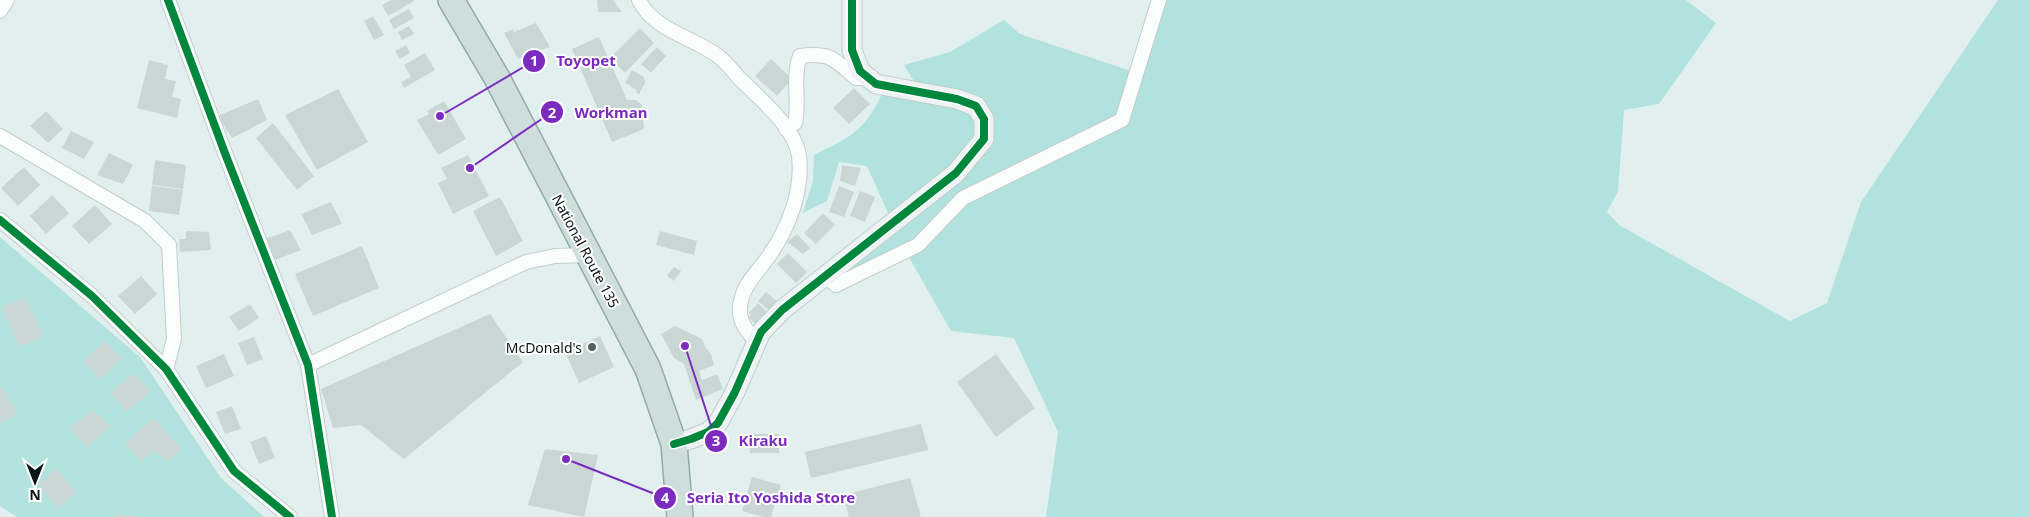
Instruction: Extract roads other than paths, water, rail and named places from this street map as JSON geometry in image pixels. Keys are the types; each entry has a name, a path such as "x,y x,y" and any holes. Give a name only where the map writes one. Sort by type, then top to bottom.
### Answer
{"highway":[{"name":"National Route 135","path":"451,0 497,78 648,369 674,444 680,517"}],"street":[{"path":"0,11 7,0"},
{"path":"168,0 226,156 308,365 332,517"},
{"path":"639,0 645,12 719,57 786,129 798,153 798,192 788,220 770,254 742,296 740,307 742,321 746,331 757,341"},
{"path":"674,444 700,436 718,423 735,392 761,332 782,310 956,173 984,139 984,119 976,106 957,99 876,84 860,71 852,50 852,0"},
{"path":"825,276 836,285 918,245 963,198 1122,120 1160,0"},
{"path":"786,129 795,123 798,110 796,67 800,56 827,55 836,60 856,78 868,78"},
{"path":"0,136 145,221 169,245 174,339 166,369"},
{"path":"0,220 92,296 166,369 234,471 290,517"},
{"path":"308,365 526,262 554,256 588,255"}],"place":[{"name":"Toyopet","path":"440,116"},
{"name":"Workman","path":"470,168"},
{"name":"Kiraku","path":"685,346"},
{"name":"McDonald's","path":"592,347"},
{"name":"Seria Ito Yoshida Store","path":"566,459"}]}
